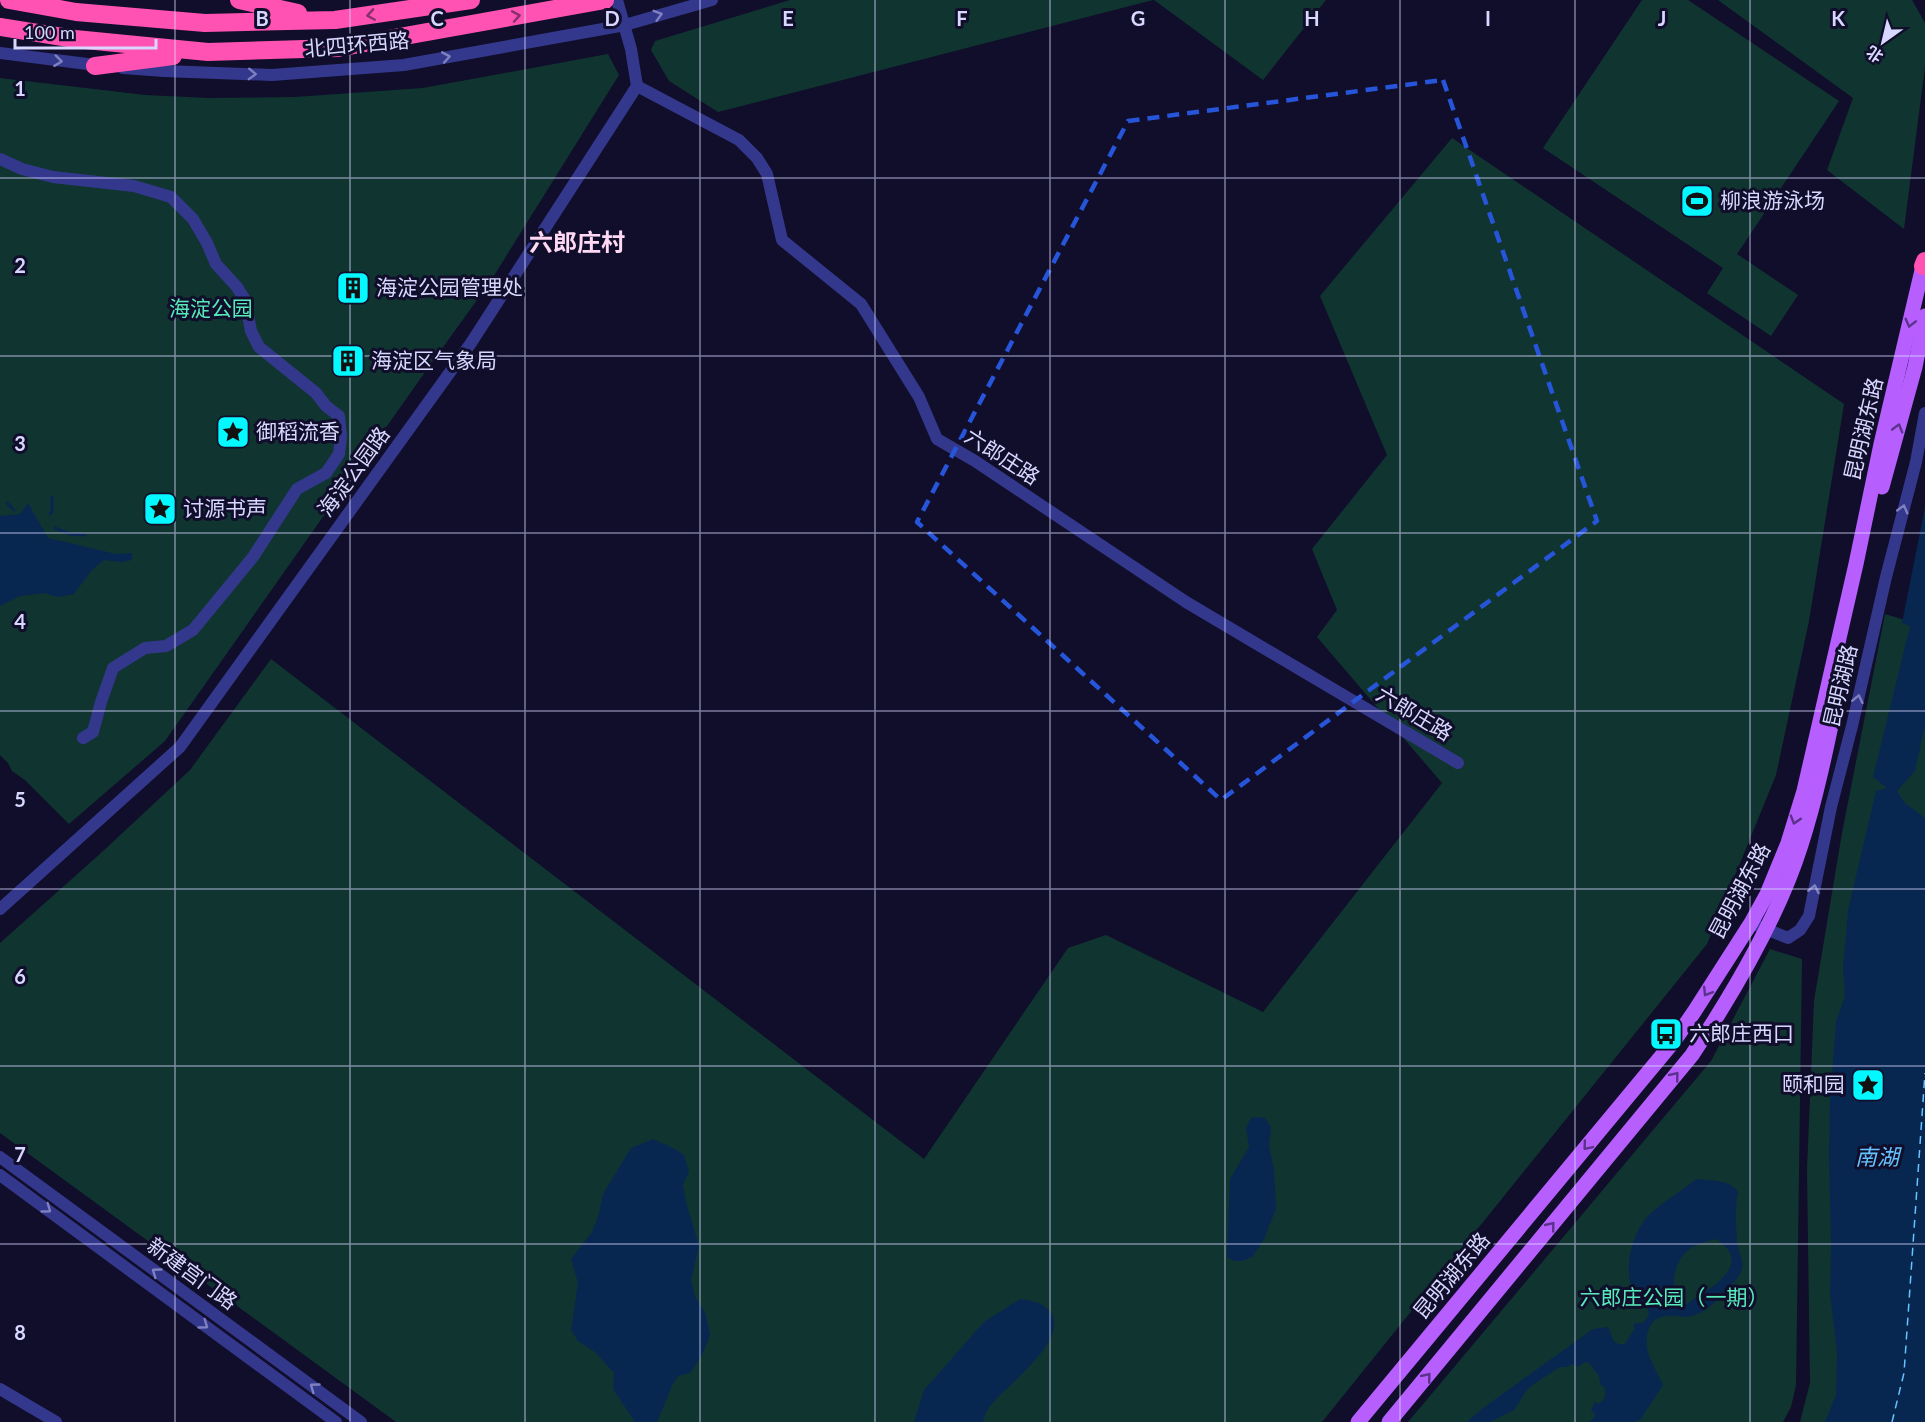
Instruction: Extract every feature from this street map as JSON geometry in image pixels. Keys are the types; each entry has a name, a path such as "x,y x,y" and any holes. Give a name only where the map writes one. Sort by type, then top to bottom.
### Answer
{"highway":[{"name":"北四环西路","path":"9,0 76,12 205,23 335,20 471,0"},
{"path":"240,1 335,20"},
{"name":"北四环西路","path":"0,27 75,39 208,52 338,48 599,1"},
{"path":"94,66 208,52"}],"main road":[{"name":"昆明湖东路","path":"1358,1422 1674,1041 1751,923 1767,894 1788,843 1804,791 1881,444 1924,263"},
{"name":"昆明湖东路","path":"1389,1422 1692,1055 1767,930 1800,848 1816,795 1883,482 1915,367 1925,316"}],"street":[{"path":"617,0 625,25 637,86"},
{"name":"北四环西路","path":"0,53 94,66 272,75 393,66 625,25 712,0"},
{"name":"六郎庄路","path":"637,86 740,140 758,158 767,174 782,240 861,304 919,396 937,439 986,468 1186,602 1458,763"},
{"name":"海淀公园路","path":"0,909 180,747 471,343 637,86"},
{"path":"0,159 22,169 53,177 134,186 171,196 193,219 216,264 237,287 245,300 251,331 259,347 316,393 326,406 339,416 341,437 339,454 326,473 297,489 253,557 193,630 166,646 145,648 113,668 93,732 83,738"},
{"name":"昆明湖路","path":"1751,923 1788,938 1800,930 1809,916 1831,807 1916,462 1925,413"},
{"name":"新建宫门路","path":"0,1157 361,1422"},
{"name":"新建宫门路","path":"0,1175 336,1422"},
{"path":"0,1389 49,1420"}],"highlighted area":[{"path":"1443,80 1597,521 1221,800 917,522 1128,121"}],"green space":[{"path":"790,0 1153,0 718,112 669,81 651,50 655,41"},
{"path":"1154,0 1326,0 1263,80"},
{"name":"柳浪游泳场","path":"1642,0 1688,0 1839,101 1737,254 1798,295 1771,336 1707,293 1723,268 1543,148"},
{"path":"1718,0 1912,0 1925,23 1925,67 1904,229 1827,170 1853,98"},
{"name":"海淀公园","path":"608,54 619,75 490,282 165,741 69,824 25,780 12,771 0,755 0,78 145,95 209,98 295,97 423,88"},
{"path":"1452,138 1844,404 1809,621 1776,775 1707,944 1322,1422 396,1422 0,1133 0,943 190,770 271,659 924,1159 1068,948 1106,935 1263,1012 1442,783 1317,637 1337,610 1312,549 1387,455 1320,296"},
{"name":"南湖","path":"1885,614 1925,626 1925,1422 1800,1422 1810,1383 1807,1169 1814,1001 1842,833"},
{"name":"六郎庄公园（一期）","path":"1770,949 1802,959 1796,1385 1791,1407 1783,1422 1408,1422 1711,1061"}],"water":[{"path":"28,503 48,538 116,554 132,553 132,560 122,562 104,560 92,570 74,594 58,597 45,593 20,596 0,606 0,516 20,514"},
{"name":"南湖","path":"1925,507 1925,725 1915,771 1897,791 1905,803 1925,818 1925,1422 1825,1422 1836,1395 1837,1352 1830,1294 1830,1099 1836,1022 1845,996 1843,968 1848,910 1876,791 1887,788 1873,777 1910,626 1902,623"},
{"path":"1251,1118 1265,1118 1271,1128 1269,1145 1274,1170 1276,1209 1264,1239 1253,1256 1243,1261 1234,1261 1227,1257 1230,1179 1249,1147 1246,1128"},
{"path":"653,1139 684,1155 689,1171 683,1185 699,1246 691,1280 695,1296 706,1315 710,1336 701,1357 690,1373 678,1376 657,1422 635,1422 613,1389 614,1373 595,1352 578,1341 571,1330 578,1283 571,1259 592,1232 603,1194 631,1148"},
{"path":"1696,1179 1719,1181 1730,1185 1738,1192 1737,1236 1742,1269 1733,1284 1705,1310 1688,1317 1666,1316 1654,1321 1648,1331 1647,1350 1663,1385 1640,1420 1589,1422 1594,1418 1595,1414 1591,1410 1595,1402 1599,1404 1605,1397 1605,1388 1600,1384 1599,1376 1589,1363 1584,1362 1579,1367 1572,1364 1560,1367 1534,1384 1527,1390 1514,1410 1490,1422 1467,1422 1593,1329 1608,1327 1614,1342 1625,1344 1635,1328 1633,1326 1635,1323 1643,1323 1649,1315 1648,1309 1635,1295 1629,1276 1630,1254 1637,1233 1653,1211","holes":["1716,1239 1727,1249 1732,1258 1730,1267 1724,1276 1685,1305 1677,1303 1674,1280 1682,1257 1698,1244"]},
{"path":"1020,1299 1042,1305 1053,1316 1054,1329 1048,1344 996,1399 987,1411 983,1422 914,1422 924,1390 984,1322"}],"waterway":[{"path":"50,514 52,497"},
{"path":"7,503 14,510"},
{"path":"55,528 70,534 85,535"}],"ferry route":[{"path":"1892,1422 1904,1373 1925,1073"}],"place":[{"name":"柳浪游泳场","path":"1697,201"},
{"name":"海淀公园管理处","path":"353,288"},
{"name":"海淀区气象局","path":"348,361"},
{"name":"御稻流香","path":"233,432"},
{"name":"讨源书声","path":"160,509"},
{"name":"六郎庄西口","path":"1666,1034"},
{"name":"颐和园","path":"1868,1085"}],"district":[{"name":"六郎庄村","path":"577,243"}]}
